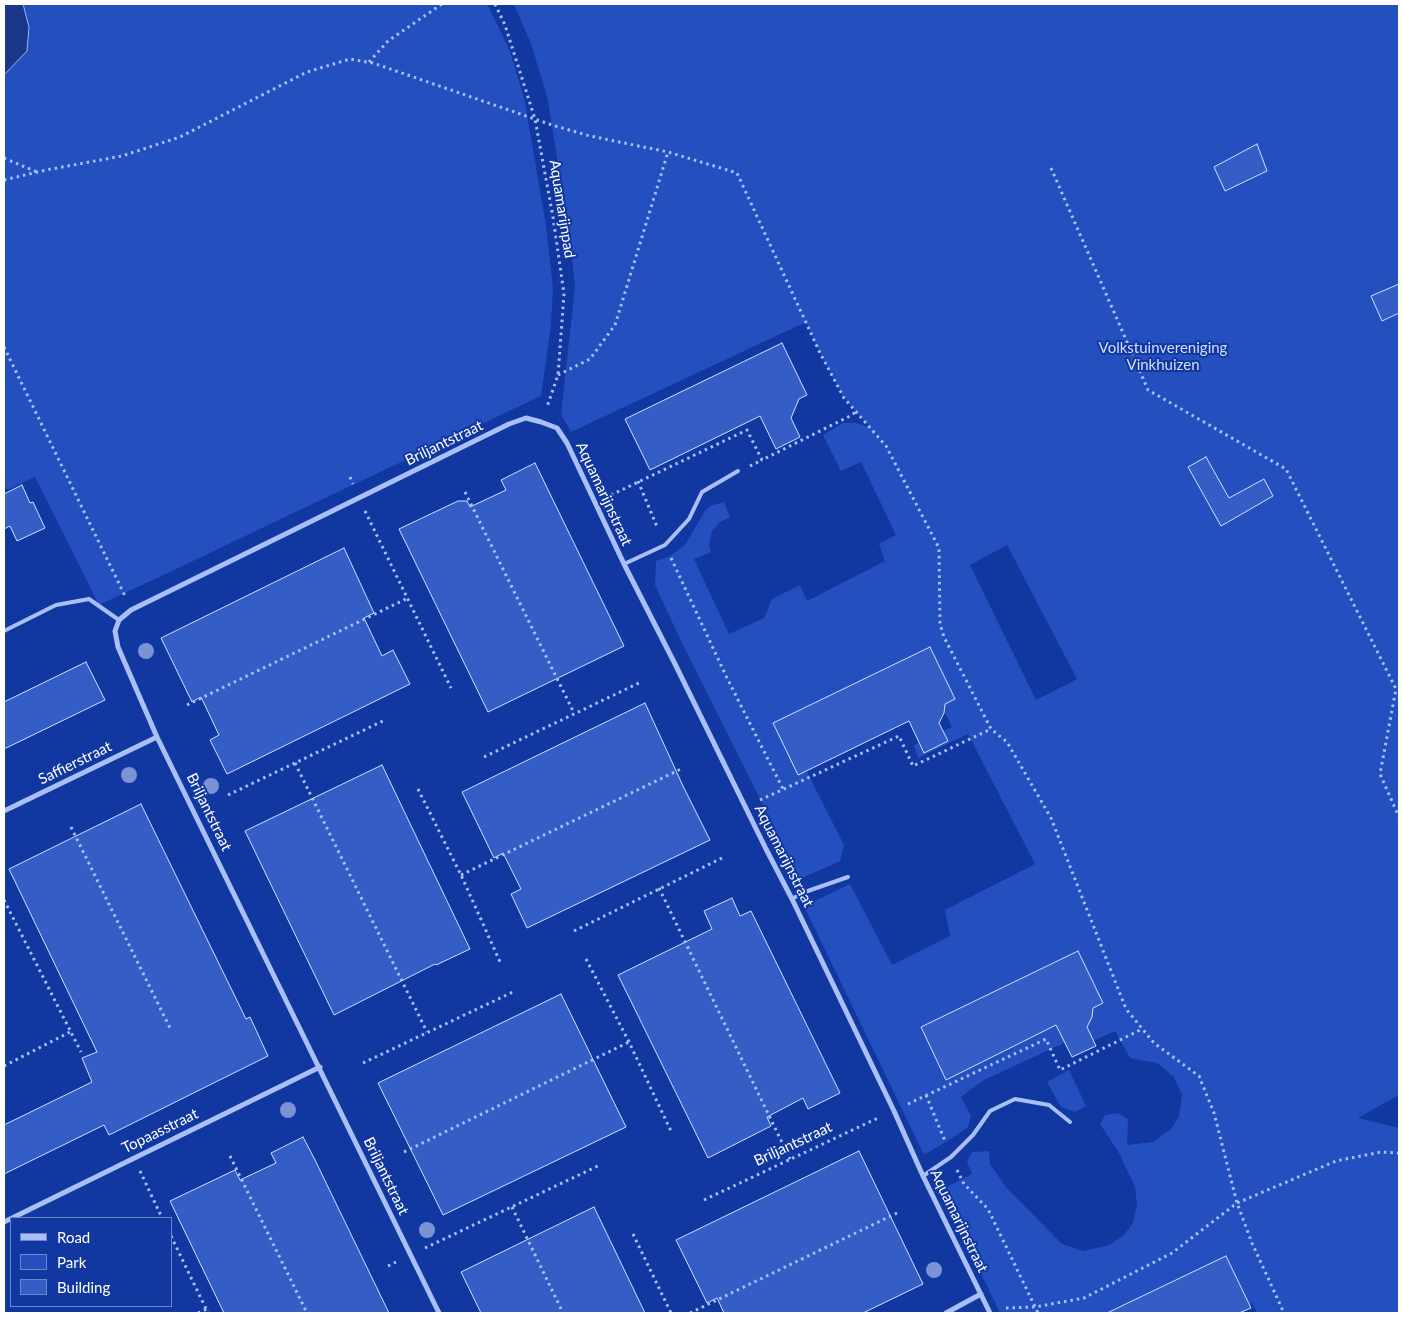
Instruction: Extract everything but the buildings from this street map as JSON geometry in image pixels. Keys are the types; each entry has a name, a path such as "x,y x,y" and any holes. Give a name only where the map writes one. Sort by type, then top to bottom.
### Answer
{"street":[{"name":"Briljantstraat","path":"439,1313 157,738 118,647 115,631 119,620 131,610 510,424 526,418 542,422"},
{"name":"Aquamarijnstraat","path":"542,422 557,428 567,443 624,564 792,898 989,1311"},
{"name":"Saffierstraat","path":"4,811 157,738"},
{"name":"Topaasstraat","path":"14,1217 320,1067"},
{"path":"946,1313 981,1294"}],"lane":[{"path":"624,564 665,545 689,519 702,492 738,471"},
{"path":"4,631 56,605 89,599 119,620"},
{"path":"792,898 848,877"},
{"path":"923,1176 952,1157 973,1135 990,1111 1015,1099 1049,1105 1070,1122"}],"path":[{"path":"369,62 388,41 442,4"},
{"name":"Aquamarijnpad","path":"495,4 505,25 535,119 553,217 564,294 558,375 542,422"},
{"path":"4,180 122,156 180,137 307,72 350,58 369,62 590,136 668,152 737,173 820,353 844,398 886,446 940,548 940,624 944,637 991,729 1007,742 1051,818 1126,1009 1154,1043 1199,1076 1214,1113 1238,1203 1252,1243 1284,1313"},
{"path":"558,375 590,359 615,325 668,152"},
{"path":"4,158 38,172"},
{"path":"1051,168 1148,390 1286,470 1396,689 1380,774 1399,817"},
{"path":"4,347 131,610"},
{"path":"611,495 747,430 762,460 856,412"},
{"path":"350,477 451,688"},
{"path":"638,481 665,545 727,678 784,789"},
{"path":"465,492 574,713"},
{"path":"187,705 408,598"},
{"path":"484,757 641,682"},
{"name":"Briljantstraat","path":"228,795 385,720"},
{"path":"757,802 899,736 913,766 991,729"},
{"path":"295,763 427,1032"},
{"path":"460,876 682,769"},
{"path":"418,790 501,964"},
{"path":"71,827 170,1028"},
{"path":"574,931 722,858"},
{"path":"659,888 790,1159"},
{"path":"4,900 81,1052"},
{"path":"586,959 629,1042 671,1131"},
{"path":"363,1063 513,992"},
{"name":"Briljantstraat","path":"704,1200 1046,1039 1060,1070 1142,1029"},
{"path":"4,1066 70,1032"},
{"path":"404,1152 629,1042"},
{"path":"926,1095 964,1184 988,1209 1038,1313"},
{"path":"989,1311 1036,1307 1084,1298 1172,1253 1238,1203 1336,1161 1381,1152 1399,1153"},
{"path":"230,1156 307,1313"},
{"path":"134,1158 162,1217"},
{"path":"388,1266 600,1165"},
{"path":"512,1207 563,1313"},
{"path":"690,1313 897,1213"},
{"path":"633,1234 671,1313"},
{"path":"172,1238 208,1311 198,1313"}],"green space":[{"path":"23,4 487,4 510,51 525,102 546,226 553,288 551,325 541,396 99,605 35,477 7,490 4,483 4,75 27,51 29,27"},
{"name":"Volkstuinvereniging Vinkhuizen","path":"514,4 1399,4 1399,1095 1358,1118 1399,1128 1399,1313 1257,1313 1252,1303 1231,1313 1000,1313 941,1190 972,1174 967,1162 972,1152 989,1151 990,1164 1006,1187 1062,1244 1083,1251 1109,1245 1124,1235 1133,1223 1137,1204 1135,1187 1119,1153 1100,1124 1105,1115 1118,1113 1128,1119 1127,1145 1153,1142 1172,1128 1179,1116 1182,1095 1174,1077 1157,1063 1130,1058 1115,1031 1069,1052 1064,1043 984,1080 961,1097 971,1116 968,1127 924,1155 804,906 850,884 892,965 950,936 945,910 1035,864 968,734 918,758 914,745 952,727 939,700 914,719 805,768 844,845 840,861 800,879 655,585 656,561 670,556 685,545 705,511 710,506 724,502 730,517 720,522 712,531 709,545 711,552 694,559 729,634 764,618 772,599 800,585 807,601 885,561 879,544 896,535 861,462 841,471 823,435 843,423 856,423 870,427 844,398 806,322 571,432 561,414 575,287 568,223 547,96 531,44","holes":["1007,545 1077,679 1036,700 970,565"]},
{"path":"1069,1070 1086,1106 1075,1112 1061,1107 1047,1082"}],"shaded area":[{"path":"4,4 23,4 29,27 27,51 4,75"}]}
